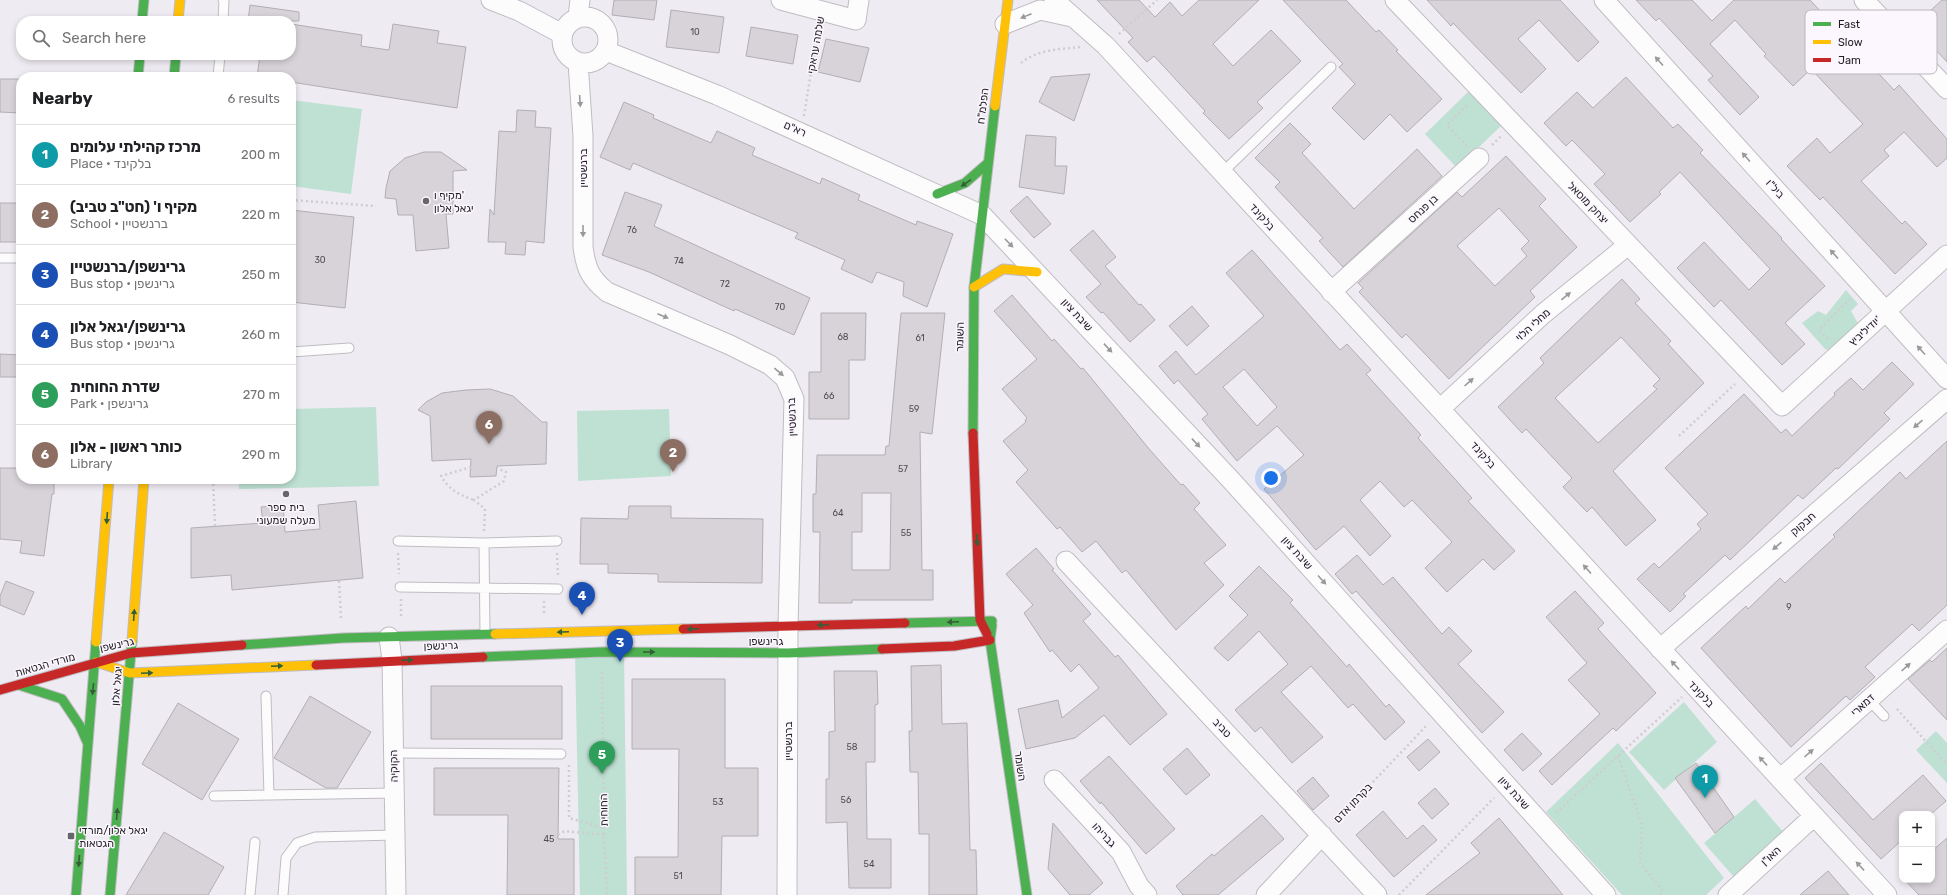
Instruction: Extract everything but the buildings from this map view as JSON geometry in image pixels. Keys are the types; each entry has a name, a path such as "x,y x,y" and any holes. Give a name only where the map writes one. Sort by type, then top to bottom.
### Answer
{"street":[{"path":"142,16 144,0"},
{"path":"178,16 180,0"},
{"path":"491,0 519,11 562,34"},
{"path":"781,0 820,11"},
{"name":"שלמה עראקי","path":"820,11 856,20 859,0"},
{"name":"הפלמ\"ח","path":"982,215 1008,0"},
{"name":"בלקינד","path":"1054,0 1106,46 1331,292 1441,408 1660,649 1887,895"},
{"name":"יצחק מוסאל","path":"1395,0 1782,406"},
{"name":"ביל\"ו","path":"1604,0 1947,379"},
{"path":"1864,0 1873,10"},
{"path":"579,9 594,18 606,28 608,35 606,51 602,56 591,63 578,62 566,54 562,41 562,34 579,9"},
{"name":"בלקינד","path":"1005,24 1040,10 1075,18"},
{"name":"רא\"ם","path":"606,51 717,95 802,132 982,215"},
{"path":"138,72 140,60"},
{"path":"174,72 176,60"},
{"name":"ברנשטיין","path":"578,62 583,136 583,247 585,265 594,282 607,292 730,345 770,364 786,378 794,399 788,626 787,895"},
{"path":"1933,74 1947,89"},
{"name":"בן פנחס","path":"1331,292 1479,158"},
{"path":"937,194 957,189 975,177 988,163"},
{"name":"שיבת ציון","path":"982,215 1225,474 1606,895"},
{"name":"השומר","path":"982,215 974,286 972,332 974,459 980,620 990,640"},
{"name":"מחלי הלוי","path":"1441,408 1543,314 1628,245"},
{"name":"יודיליביץ'","path":"1782,406 1947,255"},
{"path":"974,286 1003,269 1037,272"},
{"name":"חבקוק","path":"1660,649 1947,399"},
{"name":"השומר","path":"974,459 988,558"},
{"name":"יגאל אלון","path":"76,895 96,662 109,484"},
{"name":"יגאל אלון","path":"110,895 130,674 144,484"},
{"name":"טביב","path":"1066,562 1322,835 1376,895"},
{"name":"השומר","path":"993,610 990,640 1027,895"},
{"name":"גרינשפן","path":"96,662 131,653 343,638 980,620 992,621"},
{"name":"דמארי","path":"1780,779 1947,630"},
{"name":"הקוקיה","path":"389,637 392,660 396,895"},
{"name":"גרינשפן","path":"96,662 130,674 392,660 602,652 788,653 954,646 990,640"},
{"name":"מורדי הגטאות","path":"0,690 96,662"},
{"path":"19,685 62,698 80,726 88,744"},
{"name":"גבריהו","path":"1054,780 1121,852 1139,886 1147,895"},
{"name":"האו\"ן","path":"1728,895 1814,816"},
{"path":"1266,895 1322,835"}],"lane":[{"path":"222,16 223,0"},
{"path":"218,72 220,60"},
{"path":"1222,173 1331,67"},
{"path":"0,258 16,258"},
{"path":"296,352 349,348"},
{"path":"398,541 484,543 557,540"},
{"path":"484,543 485,634"},
{"path":"400,587 558,589"},
{"path":"1874,695 1884,716"},
{"path":"266,696 269,795"},
{"path":"394,753 562,754"},
{"path":"214,796 394,793"},
{"path":"282,895 286,858 297,843 315,837 395,835"},
{"path":"250,895 255,842"}],"path":[{"path":"998,83 1028,57 1055,49 1106,46 1157,0"},
{"name":"שלמה עראקי","path":"802,132 820,11"},
{"path":"1482,90 1447,125 1479,158 1513,125"},
{"path":"296,200 376,206"},
{"path":"1840,353 1819,330 1852,297"},
{"path":"1679,436 1749,371"},
{"path":"471,467 441,476 446,485 458,494 474,500 485,509 484,543"},
{"path":"474,500 504,481 506,472 497,468"},
{"path":"213,484 215,526"},
{"path":"557,540 558,589"},
{"path":"339,580 343,638"},
{"path":"543,589 544,633"},
{"name":"החוחית","path":"602,652 604,835 607,895"},
{"path":"1543,825 1694,686"},
{"path":"1874,695 1947,765"},
{"name":"בקרמן אדם","path":"1322,835 1440,712"},
{"path":"562,754 569,764 569,818 604,828"},
{"path":"1618,756 1642,825 1640,863 1662,890 1660,895"},
{"path":"1399,895 1506,785"},
{"path":"549,839 565,831 604,835"}],"green space":[{"path":"1470,90 1503,124 1457,168 1425,134"},
{"path":"296,101 362,109 351,194 296,187"},
{"path":"1846,290 1858,304 1851,311 1860,327 1833,351 1825,349 1802,323 1818,311 1826,315"},
{"path":"376,407 379,486 239,489 239,484 296,484 296,409"},
{"path":"669,409 671,476 578,481 577,411"},
{"path":"624,652 627,895 580,895 575,653"},
{"path":"1684,702 1717,742 1664,790 1629,752"},
{"path":"1936,731 1947,743 1947,783 1916,750"},
{"path":"1618,743 1724,878 1706,895 1622,895 1546,812"},
{"path":"1755,799 1785,834 1734,877 1704,843"}],"traffic: fast":[{"path":"142,16 144,0"},
{"path":"138,72 140,60"},
{"path":"174,72 176,60"},
{"path":"973,433 974,287 995,106"},
{"path":"937,194 965,183 988,163"},
{"path":"905,623 992,621"},
{"path":"992,625 990,640 1027,895"},
{"path":"242,645 343,638 495,634"},
{"path":"110,895 132,641"},
{"path":"76,895 96,642"},
{"path":"483,657 602,652 788,653 882,649"},
{"path":"19,685 62,699 80,726 88,744"}],"traffic: slow":[{"path":"178,16 180,0"},
{"path":"995,106 1008,0"},
{"path":"974,287 1003,269 1037,272"},
{"path":"96,642 109,484"},
{"path":"132,641 144,484"},
{"path":"495,634 683,629"},
{"path":"96,662 130,673 316,665"}],"traffic: jam":[{"path":"973,433 980,620 987,634"},
{"path":"683,629 905,623"},
{"path":"882,649 954,646 990,640"},
{"path":"0,690 131,653 242,645"},
{"path":"316,665 483,657"}],"place":[{"name":"מקיף ו' יגאל אלון","path":"426,201"},
{"name":"כותר ראשון - אלון","path":"489,444"},
{"name":"מקיף ו' (חט\"ב טביב)","path":"673,472"},
{"name":"בית ספר מעלה שמעוני","path":"286,494"},
{"name":"גרינשפן/יגאל אלון","path":"582,615"},
{"name":"גרינשפן/ברנשטיין","path":"620,662"},
{"name":"שדרת החוחית","path":"602,774"},
{"name":"מרכז קהילתי עלומים","path":"1705,798"},
{"name":"יגאל אלון/מורדי הגטאות","path":"71,836"}]}
